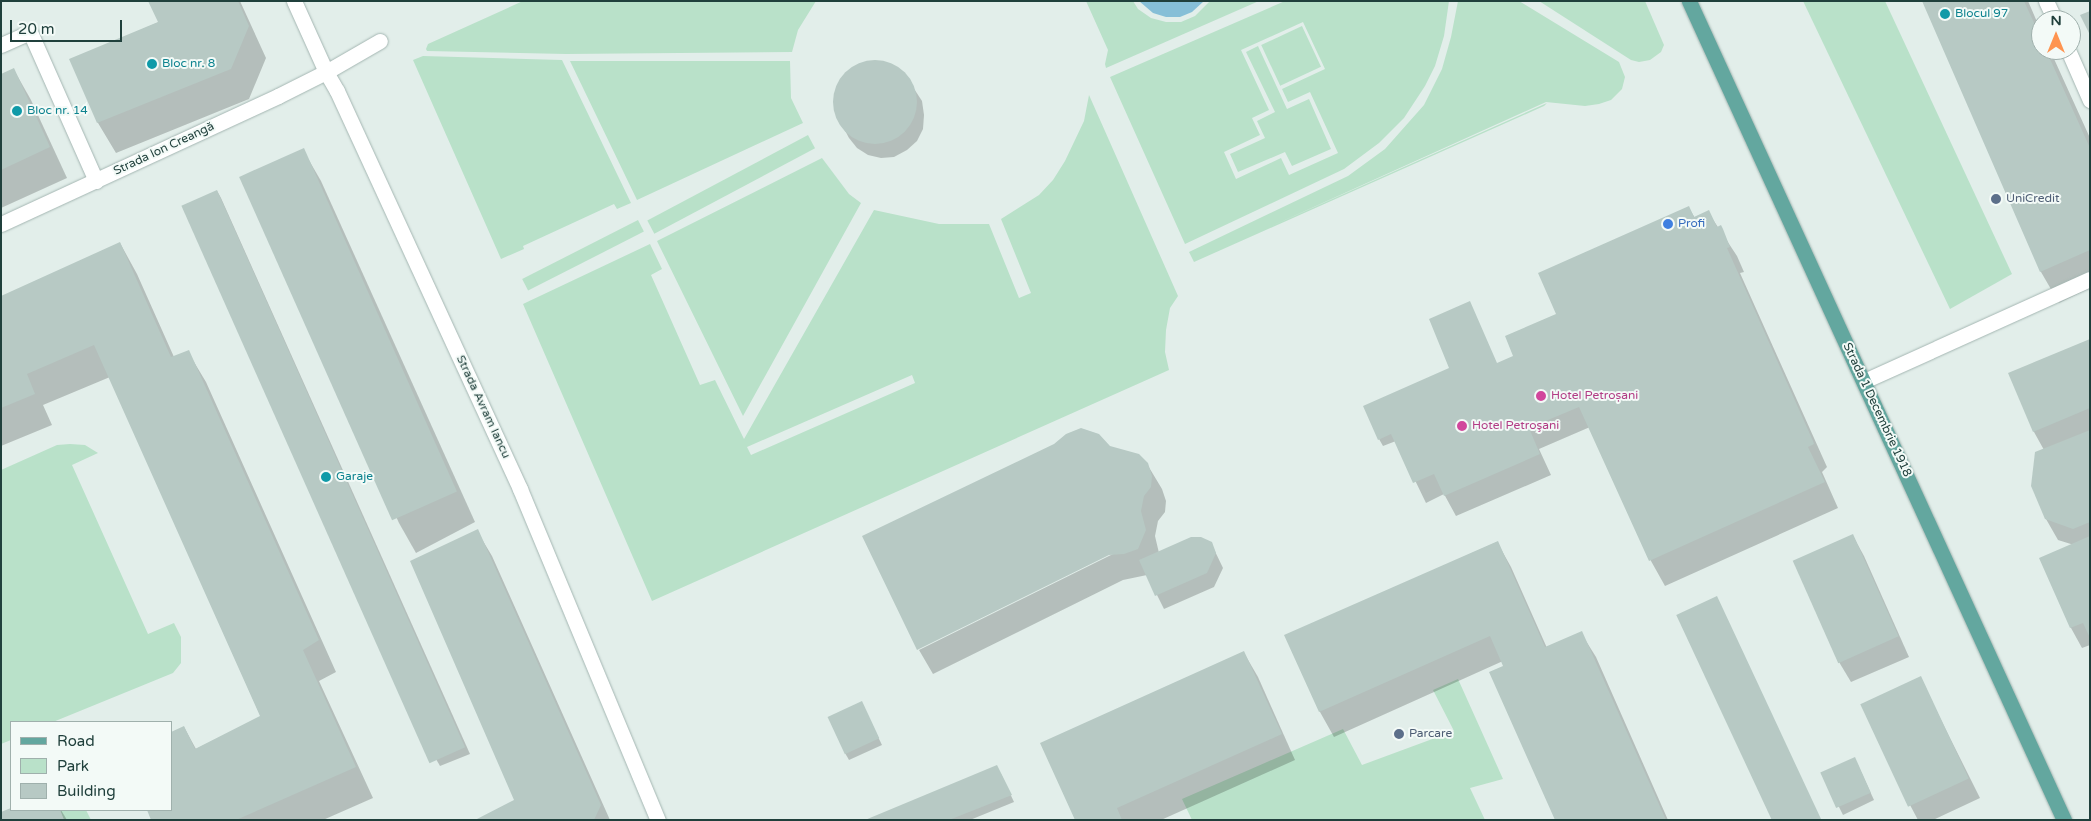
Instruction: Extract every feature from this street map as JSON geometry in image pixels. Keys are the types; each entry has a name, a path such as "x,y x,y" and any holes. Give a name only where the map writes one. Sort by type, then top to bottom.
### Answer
{"main road":[{"name":"Strada 1 Decembrie 1918","path":"1689,1 2064,820"}],"street":[{"name":"Strada Avram Iancu","path":"294,1 520,489 658,820"},
{"path":"1,44 30,32 96,181"},
{"name":"Strada Ion Creangă","path":"1,224 326,72 380,40"},
{"path":"2072,60 2090,100"},
{"path":"1864,382 2090,279"}],"green space":[{"path":"523,1 816,1 798,30 792,52 566,54 427,51 428,44"},
{"path":"1086,1 1133,1 1138,9 1151,18 1166,22 1181,22 1195,16 1210,1 1259,1 1106,68 1108,50"},
{"path":"1285,1 1449,1 1444,36 1435,66 1425,86 1404,118 1379,143 1344,169 1185,244 1110,77","holes":["1303,22 1325,69 1282,89 1288,102 1310,92 1338,153 1289,175 1281,158 1236,179 1224,152 1260,135 1252,118 1269,110 1241,50"]},
{"path":"1458,1 1519,1 1619,62 1625,77 1622,89 1611,100 1599,104 1585,106 1546,102 1267,228 1547,103 1544,106 1194,262 1189,252 1348,176 1385,149 1424,105 1442,69"},
{"path":"1539,1 1645,1 1664,45 1661,52 1650,60 1639,62 1631,60"},
{"path":"1803,1 1885,1 2012,274 1950,309"},
{"path":"1302,26 1321,67 1280,86 1261,45"},
{"path":"1258,46 1287,109 1309,99 1331,149 1292,166 1285,152 1238,172 1230,154 1265,138 1257,121 1275,112 1246,52"},
{"path":"423,56 562,60 631,203 617,209 614,204 523,246 524,249 501,259 413,60"},
{"path":"570,61 790,61 791,98 803,123 637,200"},
{"path":"1089,95 1178,296 1170,308 1166,330 1165,352 1169,370 652,601 523,304 650,244 662,269 651,275 700,385 715,380 744,439 874,210 939,224 989,224 1019,298 1031,293 1001,219 1039,195 1053,180 1065,161 1084,121","holes":["912,375 915,383 751,455 747,447"]},
{"path":"808,135 815,148 654,234 647,220"},
{"path":"822,158 849,194 861,203 743,416 657,241"},
{"path":"638,220 644,232 528,291 522,279"},
{"path":"57,445 85,445 98,453 72,465 148,634 174,623 181,637 181,663 173,673 55,721 10,721 10,740 1,744 1,470"},
{"path":"1458,679 1503,779 1470,788 1485,820 1192,820 1182,799 1343,729 1362,765 1454,731 1433,690"},
{"path":"60,811 86,811 91,820 64,820"}],"water":[{"path":"1139,1 1204,1 1192,12 1180,17 1166,17 1153,13"}],"building":[{"name":"Bloc nr. 8","path":"148,1 238,1 249,26 231,69 97,123 69,59 158,22"},
{"path":"1922,1 2024,1 2031,16 2031,60 2050,60 2090,148 2090,250 2040,272"},
{"path":"2090,11 2090,35 2081,17 2081,15"},
{"path":"875,60 898,67 910,79 917,102 910,125 898,137 875,144 852,137 840,125 833,102 840,79 852,67"},
{"name":"Bloc nr. 14","path":"14,68 50,147 1,170 1,74"},
{"path":"304,148 457,491 392,520 239,177"},
{"name":"Garaje","path":"217,190 465,747 429,763 181,206"},
{"path":"1689,206 1694,217 1709,210 1717,227 1721,225 1723,229 1730,247 1727,248 1813,441 1814,444 1808,447 1825,482 1649,561 1579,407 1529,428 1540,454 1444,496 1434,474 1413,483 1391,434 1378,440 1363,406 1449,368 1429,319 1470,301 1497,363 1513,356 1505,336 1556,314 1538,273"},
{"path":"120,242 171,357 189,350 319,640 303,650 356,767 236,820 151,820 147,811 172,811 172,732 184,726 195,749 260,716 94,345 27,374 35,394 1,408 1,296"},
{"path":"2090,339 2090,408 2033,432 2008,373"},
{"path":"1081,428 1099,434 1110,446 1139,454 1148,463 1152,476 1151,487 1144,496 1141,511 1146,530 1138,549 1124,554 1109,555 917,650 862,536 1054,444 1066,434"},
{"path":"2090,430 2090,522 2073,529 2045,519 2031,486 2035,452"},
{"path":"478,529 601,805 594,820 475,820 514,800 410,561"},
{"path":"1853,534 1899,636 1838,663 1793,561"},
{"path":"2090,536 2090,638 2083,623 2070,628 2039,558"},
{"path":"1191,537 1201,537 1212,542 1216,553 1207,573 1155,596 1139,560"},
{"path":"1498,541 1545,647 1582,631 1666,820 1555,820 1489,672 1503,666 1490,636 1319,712 1284,635"},
{"path":"1717,596 1821,820 1772,820 1676,615"},
{"path":"1244,651 1282,734 1117,808 1122,820 1075,820 1040,743"},
{"path":"1921,676 1969,778 1908,807 1860,704"},
{"path":"862,701 879,738 845,754 828,717"},
{"path":"1855,757 1871,793 1836,808 1820,772"},
{"path":"997,765 1012,795 949,820 865,820"},
{"path":"10,808 10,811 60,811 64,820 1,820 1,812"}],"place":[{"name":"Blocul 97","path":"1945,14"},
{"name":"Bloc nr. 8","path":"152,64"},
{"name":"Bloc nr. 14","path":"17,111"},
{"name":"UniCredit","path":"1996,199"},
{"name":"Profi","path":"1668,224"},
{"name":"Hotel Petroșani","path":"1541,396"},
{"name":"Hotel Petroşani","path":"1462,426"},
{"name":"Garaje","path":"326,477"},
{"name":"Parcare","path":"1399,734"}]}
